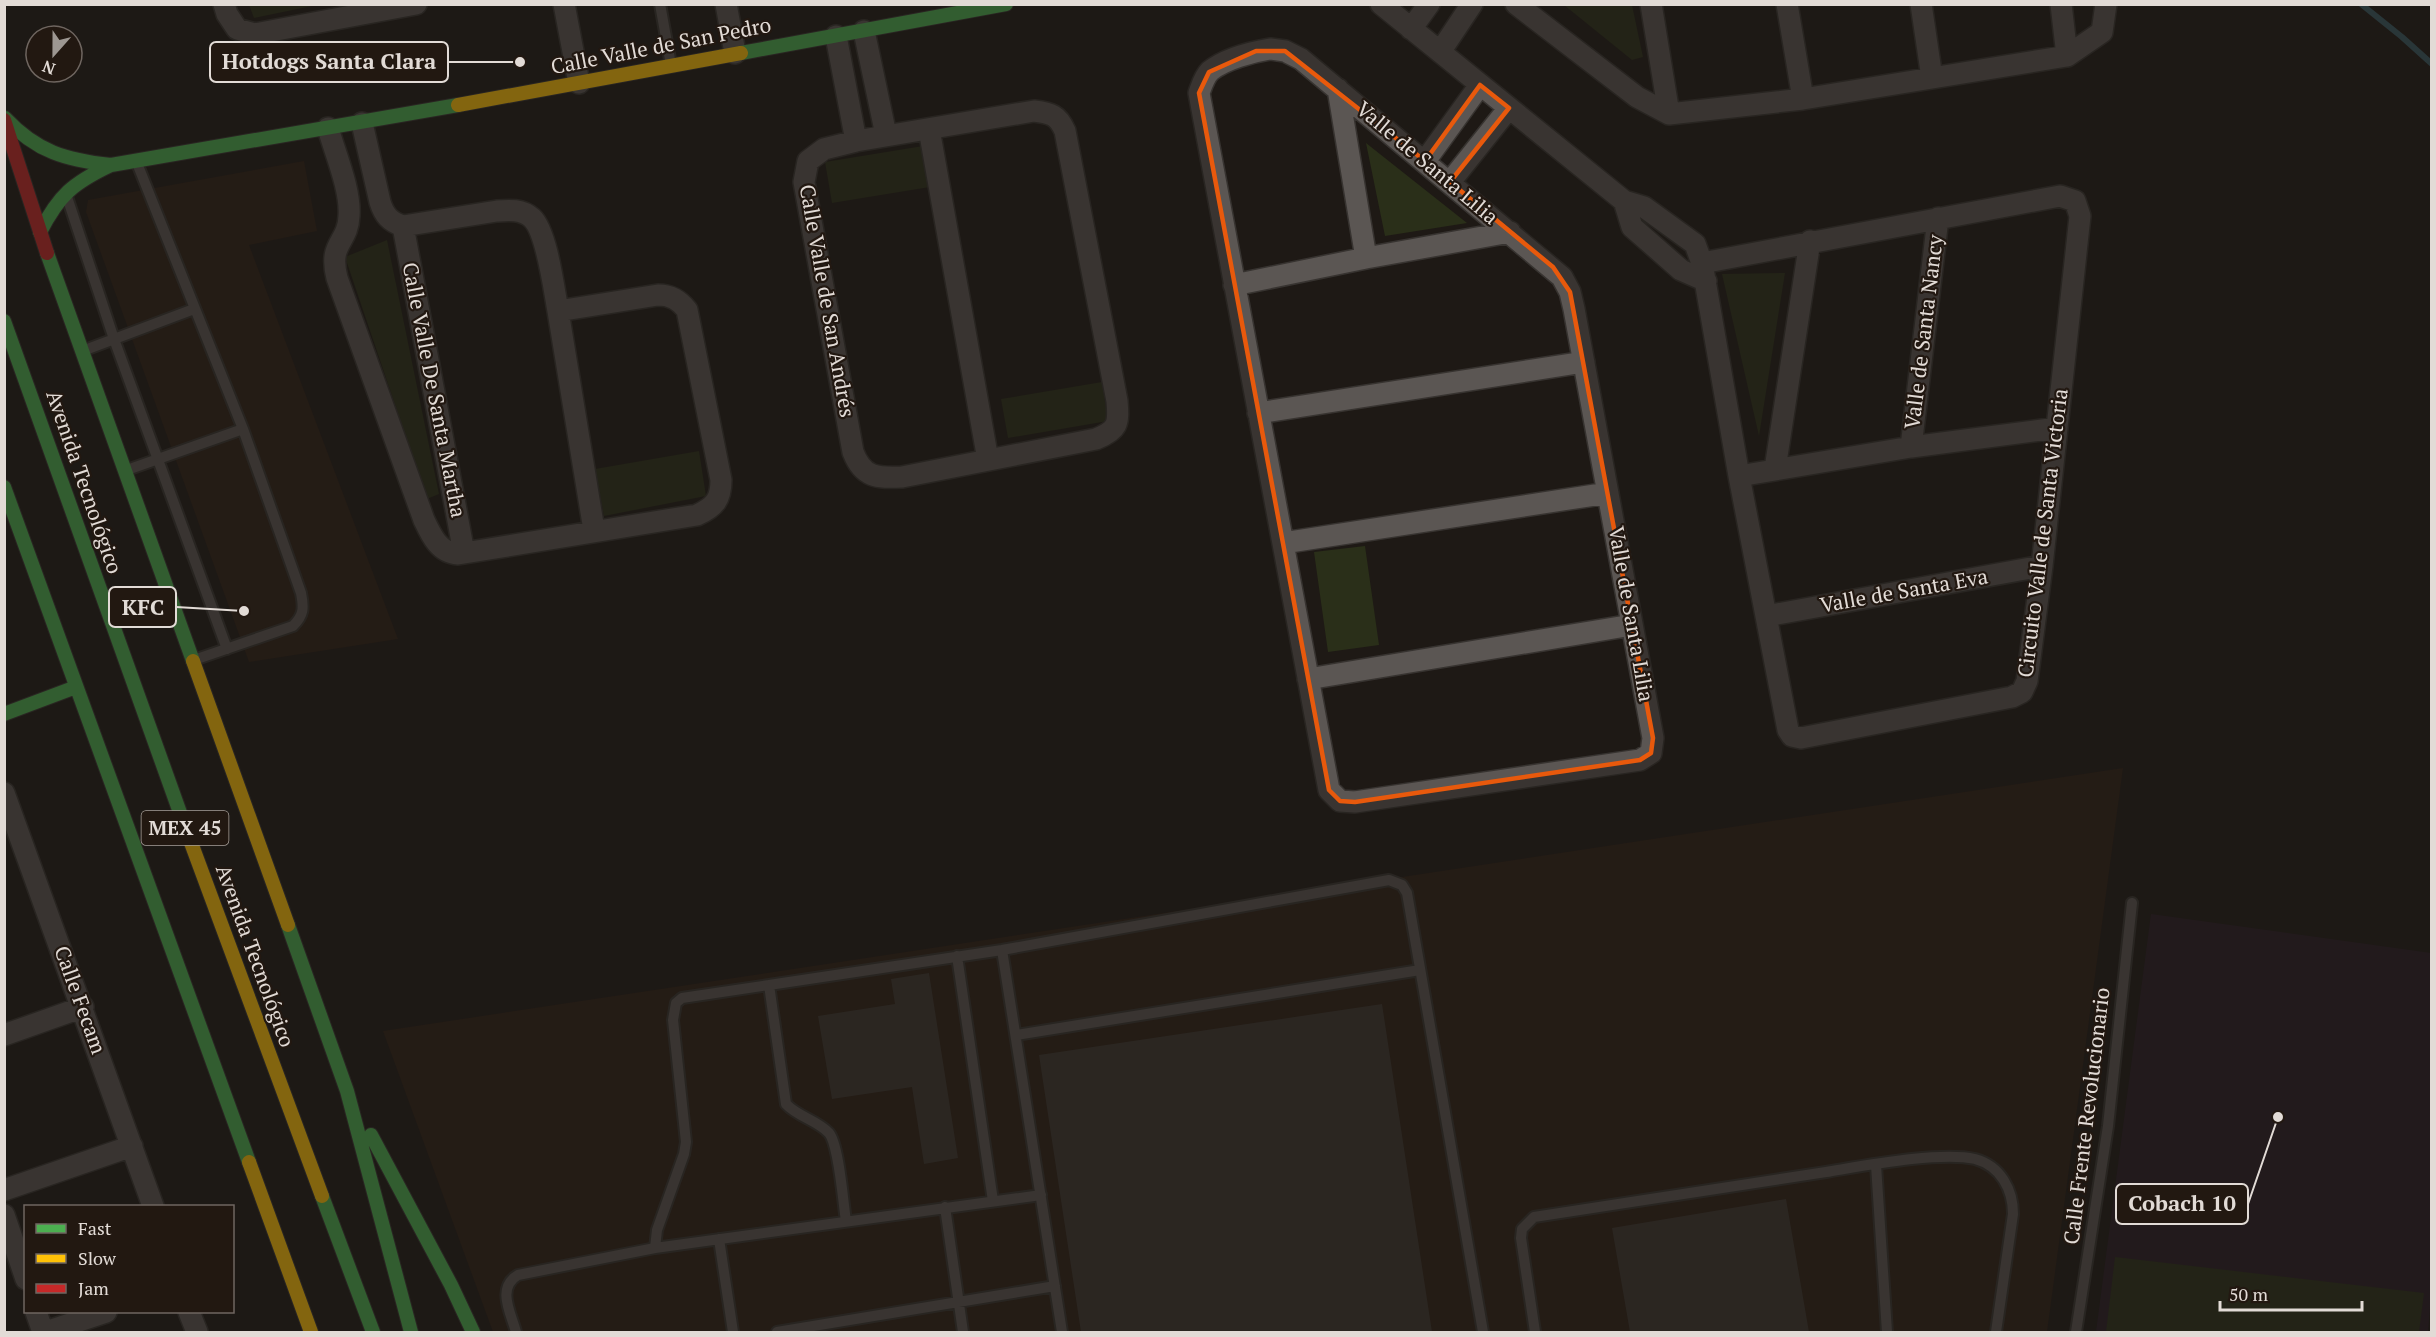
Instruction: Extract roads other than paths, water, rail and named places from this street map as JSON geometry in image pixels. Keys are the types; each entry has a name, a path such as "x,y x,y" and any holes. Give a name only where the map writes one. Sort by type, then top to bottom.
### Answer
{"main road":[{"name":"Calle Valle de San Pedro","path":"4,119 25,139 53,155 111,165 362,123 1006,4"},
{"path":"4,119 40,232 347,1091 411,1332"},
{"name":"Calle Valle de San Pedro","path":"40,232 53,205 65,190 111,165"},
{"name":"Avenida Tecnológico","path":"4,321 163,769 373,1332"},
{"name":"MEX 45","path":"4,487 311,1332"},
{"path":"4,714 76,687"},
{"path":"347,1091 451,1285 473,1332"}],"street":[{"path":"224,4 231,22 237,29 255,34 324,13 416,4"},
{"path":"564,4 579,83"},
{"path":"726,4 735,53"},
{"name":"Circuito Valle de Santa Victoria","path":"1381,4 1624,201 1644,207 1695,244 1704,272 1739,476 1788,730 1792,736 1801,738 2012,697 2022,692 2027,681 2042,566 2080,216 2074,201 2060,196 1810,241 1704,272"},
{"path":"1411,29 1429,4"},
{"path":"1440,52 1472,4"},
{"path":"1516,4 1637,97 1669,114 1803,99 2067,56 2102,32 2106,4"},
{"path":"1651,4 1669,114"},
{"path":"1787,4 1803,99"},
{"path":"1921,4 1932,78"},
{"path":"2061,4 2067,56"},
{"path":"864,31 886,135"},
{"path":"836,36 856,141"},
{"name":"Valle de Santa Lilia","path":"1270,49 1285,51 1301,59 1425,161 1562,277 1570,292 1653,738 1651,753 1640,760 1355,802 1340,801 1329,790 1201,112 1199,93 1203,80 1209,72 1220,65 1256,51 1270,49"},
{"path":"1425,161 1480,85"},
{"path":"1338,89 1366,258"},
{"path":"1450,182 1509,108"},
{"name":"Calle Valle de San Andrés","path":"1034,111 1055,115 1060,120 1072,162 1117,401 1118,422 1107,435 902,477 886,477 864,471 857,462 851,440 804,182 808,161 824,149 886,135 929,129 1034,111"},
{"path":"362,123 383,212 395,224 403,226 511,210 523,212 532,218 542,236 558,311 594,530"},
{"path":"328,128 348,200 349,222 334,253 336,278 424,520 432,536 452,554 697,515 707,511 720,497 721,480 687,310 680,301 666,295 658,295 558,311"},
{"path":"929,129 988,460"},
{"path":"1624,201 1632,227 1681,270 1704,272"},
{"name":"Valle de Santa Nancy","path":"1911,447 1938,218"},
{"name":"Calle Valle De Santa Martha","path":"403,226 464,553"},
{"path":"1234,285 1510,232"},
{"path":"1775,469 1810,241"},
{"path":"1258,413 1584,362"},
{"path":"1739,476 1911,447 2056,428"},
{"path":"1283,543 1608,493"},
{"name":"Valle de Santa Eva","path":"1766,616 2042,566"},
{"path":"1308,679 1632,625"},
{"name":"Calle Fecam","path":"4,794 83,1007 153,1205"},
{"path":"4,1035 83,1007"},
{"path":"4,1190 132,1146"},
{"path":"4,1215 24,1273"},
{"path":"37,1313 44,1332 100,1313"},
{"path":"190,1313 197,1332"}],"lane":[{"path":"660,4 671,65"},
{"path":"136,161 243,429 302,593 304,608 301,618 293,626 193,660"},
{"path":"65,190 114,339 227,649"},
{"path":"83,351 194,309"},
{"path":"126,471 243,429"},
{"path":"655,1248 657,1230 684,1154 686,1142 673,1020 676,1004 682,998 1002,950 1389,880 1402,885 1407,893 1483,1332"},
{"name":"Calle Frente Revolucionario","path":"2076,1332 2108,1126 2132,903"},
{"path":"1002,950 1062,1332"},
{"path":"957,956 993,1202"},
{"path":"1016,1035 1420,970"},
{"path":"769,985 786,1104 792,1111 822,1128 835,1142 846,1221"},
{"path":"1535,1332 1521,1238 1522,1229 1534,1217 1876,1164 1950,1157 1976,1160 1993,1168 2006,1182 2013,1197 2013,1214 1996,1332"},
{"path":"1876,1164 1887,1332"},
{"path":"516,1332 505,1293 511,1279 518,1275 655,1248 1041,1195"},
{"path":"945,1207 963,1332"},
{"path":"719,1239 733,1332"},
{"path":"777,1332 1055,1286"}],"waterway":[{"path":"2361,4 2432,64"}],"place":[{"name":"Hotdogs Santa Clara","path":"520,62"},
{"name":"KFC","path":"244,611"},
{"name":"Cobach 10","path":"2278,1117"}]}
